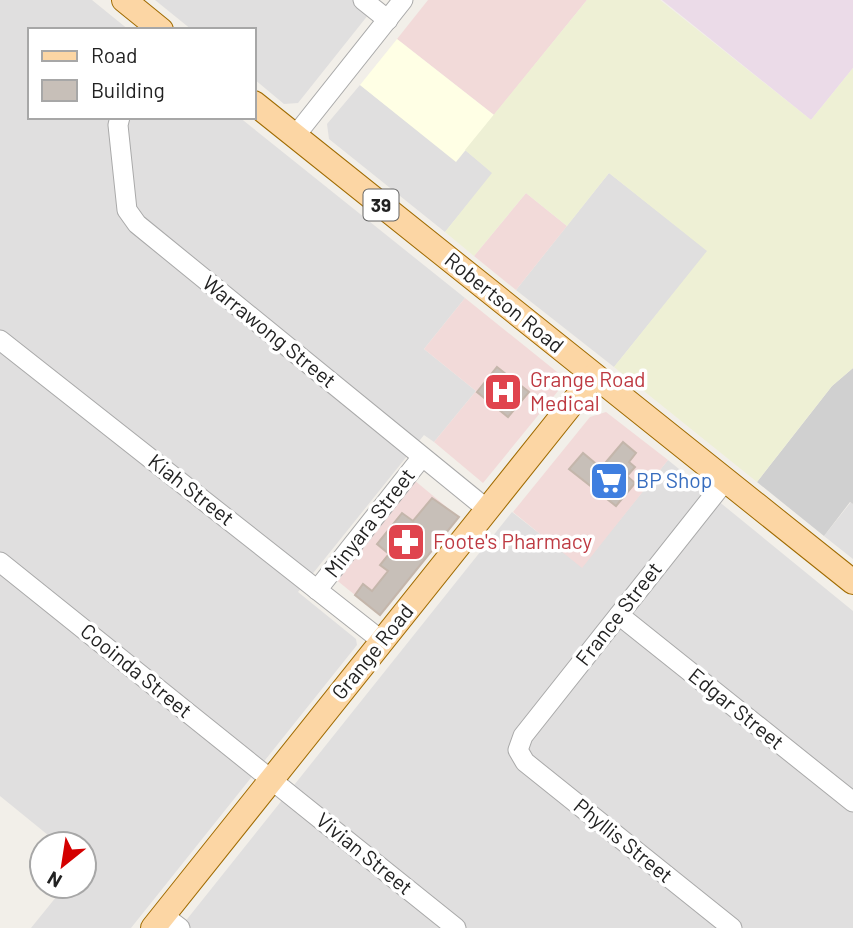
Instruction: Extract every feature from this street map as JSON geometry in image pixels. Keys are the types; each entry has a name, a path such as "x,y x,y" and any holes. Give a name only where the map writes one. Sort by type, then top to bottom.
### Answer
{"main road":[{"path":"124,0 159,28"},
{"name":"Robertson Road","path":"256,105 853,582"},
{"name":"Grange Road","path":"165,924 271,780 594,376"}],"street":[{"path":"363,0 388,20"},
{"path":"295,136 404,0"},
{"name":"Warrawong Street","path":"120,119 127,210 137,224 488,510"},
{"name":"Kiah Street","path":"0,340 382,641"},
{"name":"Minyara Street","path":"317,590 422,457"},
{"name":"France Street","path":"518,750 523,736 725,481"},
{"name":"Cooinda Street","path":"0,562 271,780"},
{"name":"Edgar Street","path":"618,615 853,802"},
{"name":"Phyllis Street","path":"518,750 525,762 732,928"},
{"name":"Vivian Street","path":"271,780 456,928"}],"shaded area":[{"path":"0,0 92,0 127,28 28,28 28,119 241,119 465,298 424,349 476,391 434,442 424,435 298,592 356,639 357,645 131,928 31,928 54,900 98,900 98,830 42,830 0,796"},
{"path":"155,0 380,0 298,103 284,104 256,81 256,28 190,28"},
{"path":"428,0 587,0 494,115 397,39"},
{"path":"587,0 660,0 811,120 853,68 853,368 832,386 757,482 614,367 707,251 609,173 567,226 526,193 474,256 445,232 492,173 465,150"},
{"path":"662,0 853,0 853,68 811,120"},
{"path":"397,39 494,115 456,162 360,85"},
{"path":"360,85 456,161 465,150 493,173 445,232 329,139 327,124"},
{"path":"609,173 708,251 614,367 516,290"},
{"path":"526,193 567,226 516,290 474,256"},
{"path":"465,298 567,380 483,483 434,442 476,391 424,349"},
{"path":"853,368 853,504 850,502 824,536 757,482 832,386"},
{"path":"606,412 668,460 582,568 513,512 590,417"},
{"path":"668,460 853,611 853,928 180,928 512,512 582,567"},
{"path":"414,480 455,514 376,612 334,578"},
{"path":"851,502 853,504 853,559 824,536"}],"building":[{"name":"Grange Road Medical","path":"497,367 529,392 508,417 477,392"},
{"path":"623,442 636,453 629,462 635,467 627,476 635,483 616,506 569,469 583,453 601,468"},
{"path":"432,498 459,517 380,615 355,595 363,584 372,591 388,571 380,565 389,554 377,544 402,513 413,521"}],"place":[{"name":"Grange Road Medical","path":"503,392"},
{"name":"BP Shop","path":"609,481"},
{"name":"Foote's Pharmacy","path":"406,542"}]}
